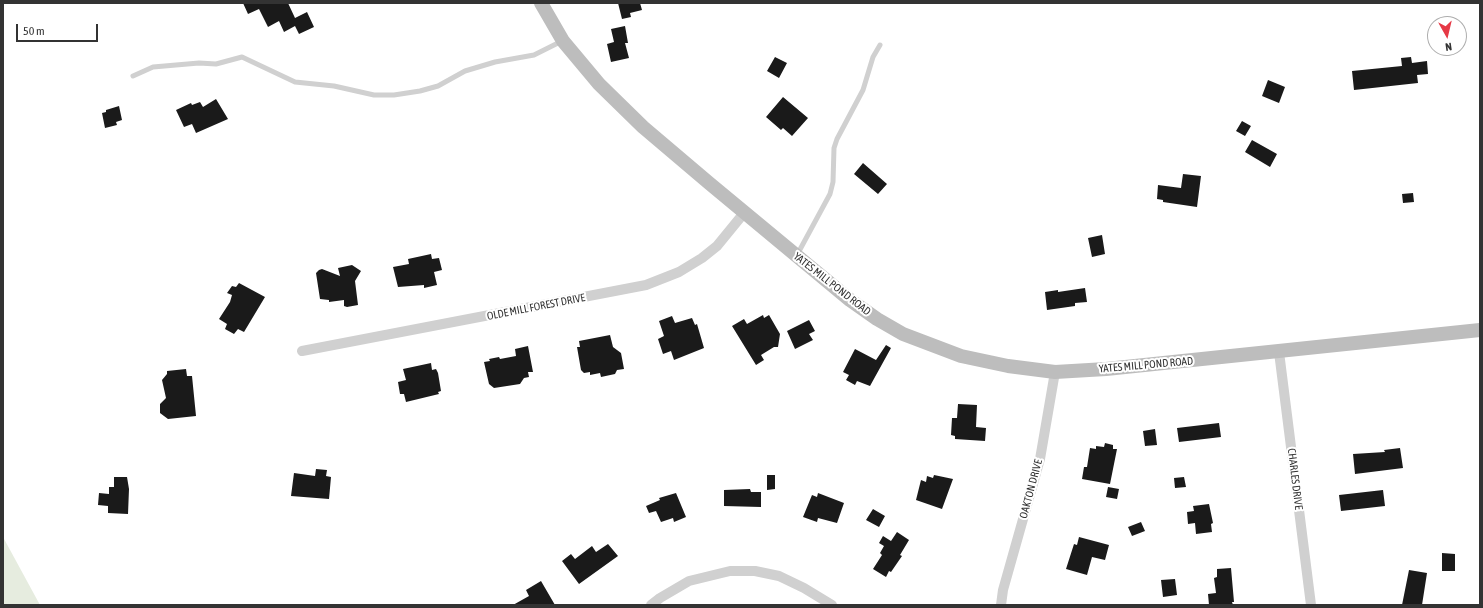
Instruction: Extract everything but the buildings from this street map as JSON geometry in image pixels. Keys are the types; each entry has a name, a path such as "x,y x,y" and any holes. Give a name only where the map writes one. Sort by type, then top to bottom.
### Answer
{"street":[{"name":"YATES MILL POND ROAD","path":"541,3 563,41 585,70 624,110 744,213 850,300 877,319 903,334 961,356 1008,366 1055,372 1158,365 1480,330"},
{"name":"OLDE MILL FOREST DRIVE","path":"302,351 646,285 679,272 702,258 717,246 744,213"},
{"name":"CHARLES DRIVE","path":"1278,352 1311,605"},
{"name":"OAKTON DRIVE","path":"1001,605 1003,590 1040,460 1055,372"},
{"path":"651,605 689,581 730,571 755,571 779,576 804,588 832,605"}],"lane":[{"path":"133,76 153,67 199,63 216,64 242,57 295,82 334,86 374,95 394,95 420,91 438,86 464,71 495,62 534,55 563,41"},
{"path":"796,256 830,194 833,182 834,148 837,139 863,90 873,57 880,45"}],"shaded area":[{"path":"3,537 40,605 3,605"}]}
